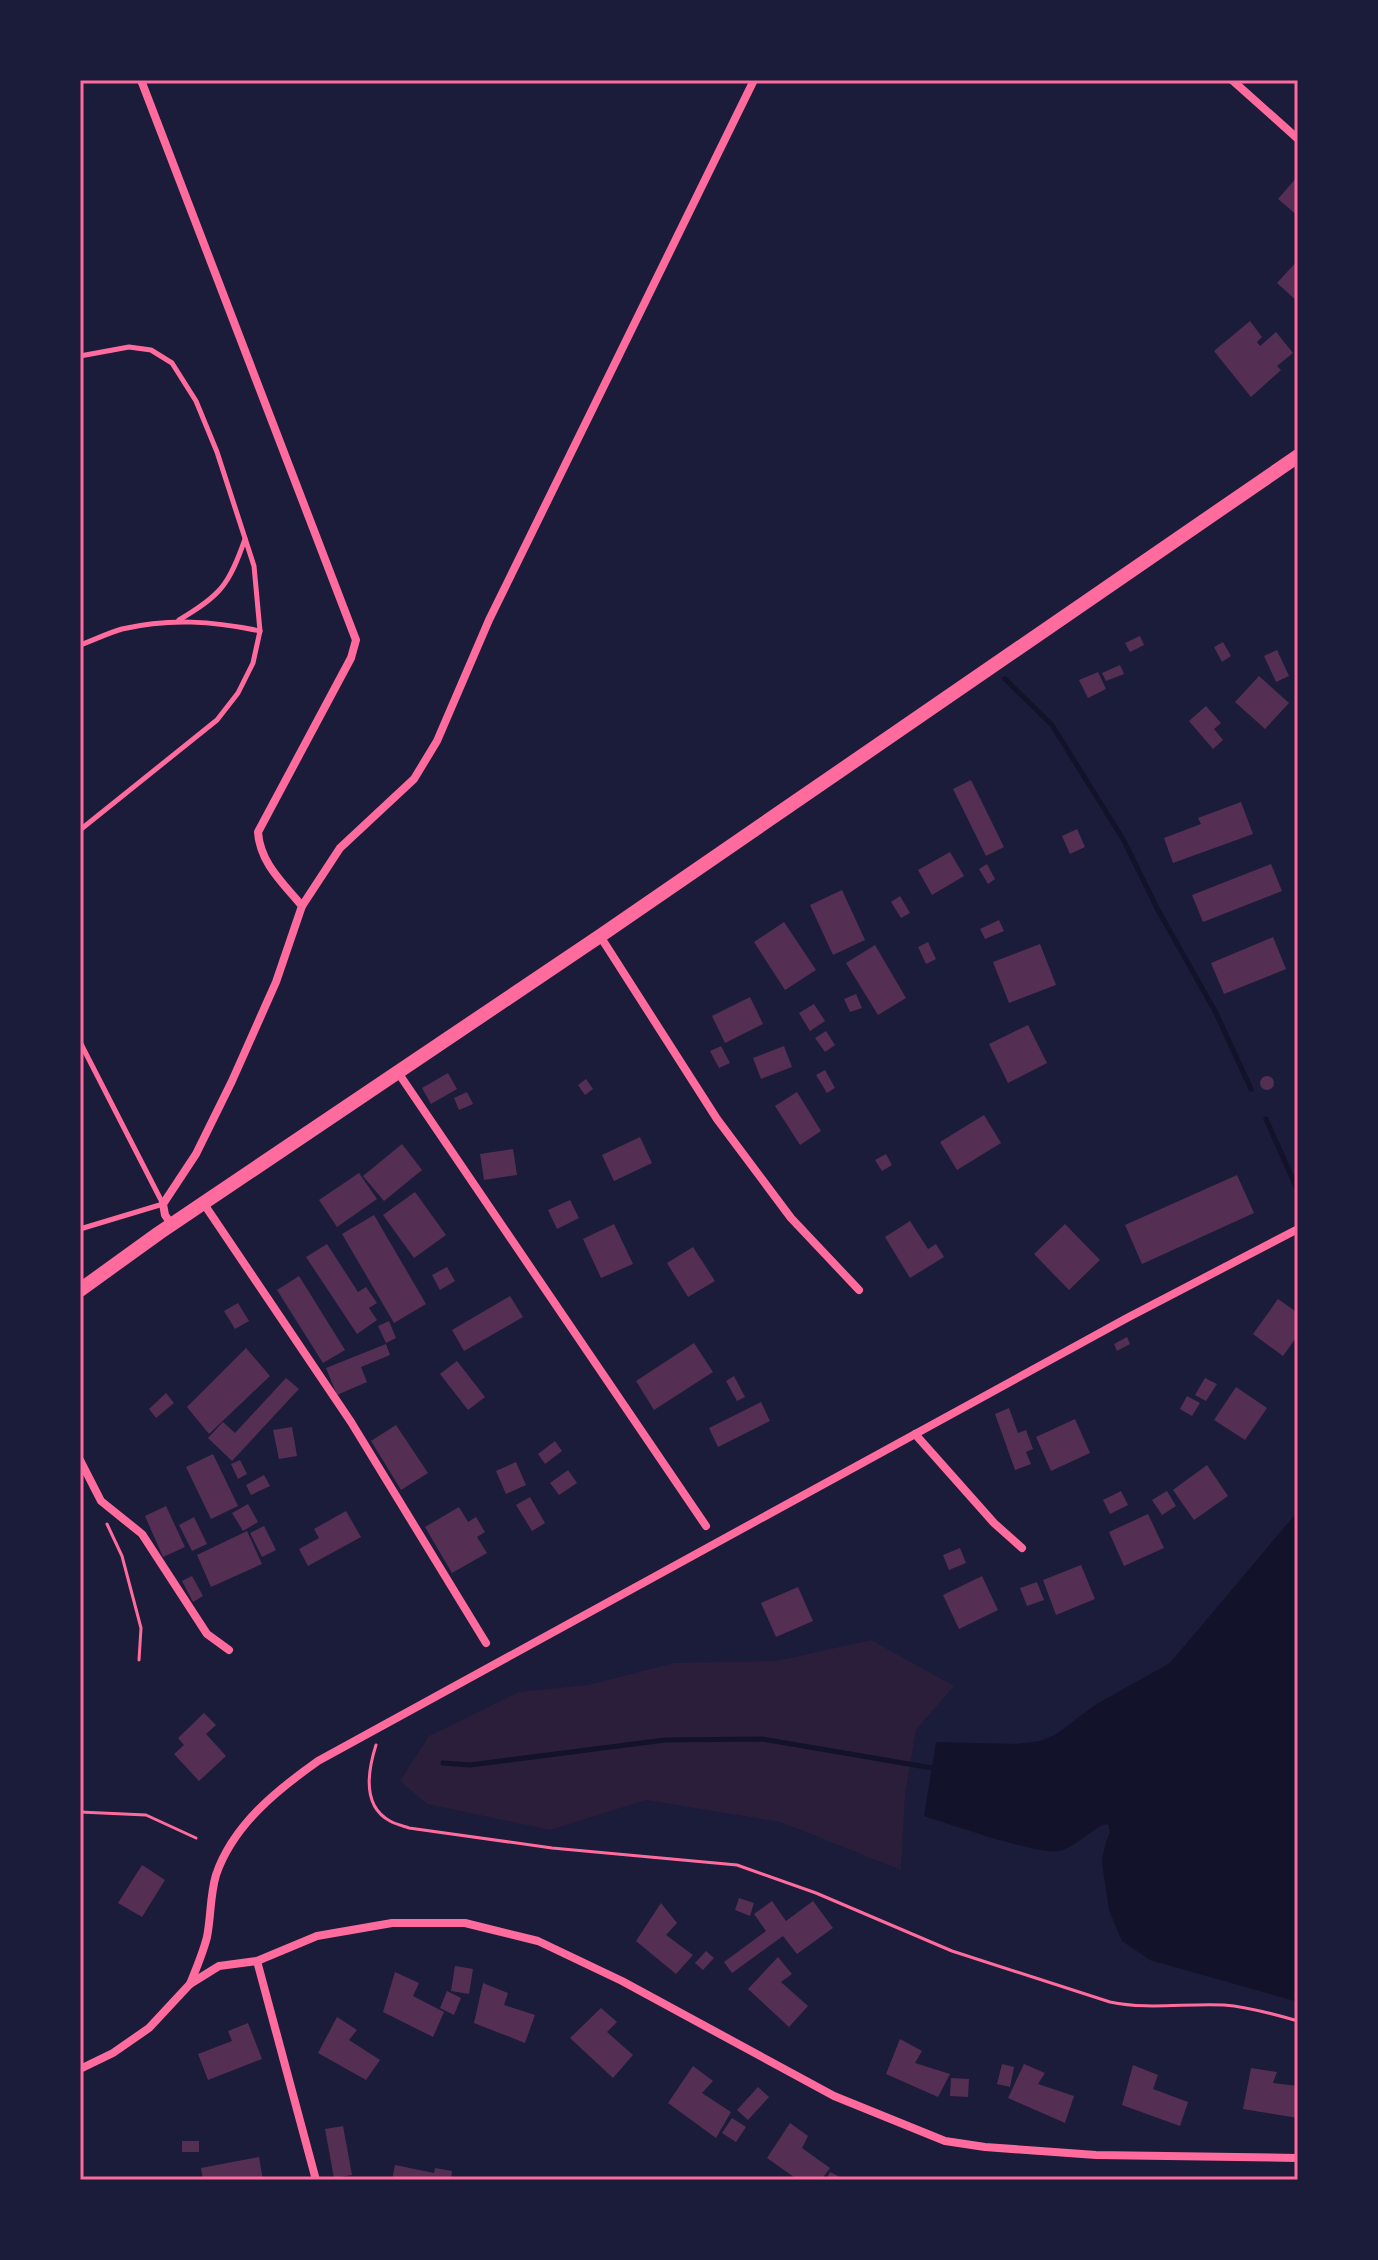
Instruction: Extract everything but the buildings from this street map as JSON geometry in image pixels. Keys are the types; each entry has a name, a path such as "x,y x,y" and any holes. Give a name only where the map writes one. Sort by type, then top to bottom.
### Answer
{"main road":[{"path":"80,1290 1298,456"}],"street":[{"path":"141,80 356,640 351,658 258,832 259,848 268,866 302,906"},
{"path":"172,1225 165,1215 163,1204 196,1154 232,1081 276,982 302,906 340,848 414,779 437,741 489,620 754,80"},
{"path":"1232,80 1298,139"},
{"path":"600,936 717,1119 791,1218 859,1290"},
{"path":"397,1071 706,1526"},
{"path":"204,1204 351,1422 486,1643"},
{"path":"190,1984 207,1938 216,1877 229,1847 252,1816 283,1786 318,1761 1127,1318 1298,1229"},
{"path":"915,1434 994,1523 1022,1548"},
{"path":"80,1460 101,1501 142,1534 207,1634 229,1650"},
{"path":"80,2069 113,2053 149,2028 190,1984 219,1966 257,1961 317,1936 392,1923 465,1923 538,1941 622,1981 834,2096 945,2141 1096,2155 1298,2158"},
{"path":"257,1961 316,2180"}],"lane":[{"path":"80,356 129,347 151,350 172,363 196,401 217,452 254,566 260,631 253,663 238,693 217,720 80,830"},
{"path":"178,621 210,602 233,573 245,539"},
{"path":"80,645 120,630 178,621 227,624 260,631"},
{"path":"80,1042 163,1204 80,1229"}],"path":[{"path":"101,1501 105,1522 122,1556 141,1628 139,1660"},
{"path":"377,1744 369,1766 370,1800 388,1821 409,1828 552,1848 737,1865 816,1893 952,1951 1110,2002 1131,2007 1223,2005 1256,2009 1298,2021"},
{"path":"80,1812 146,1815 196,1838"}],"shaded area":[{"path":"1298,1511 1298,2002 1150,1960 1122,1941 1109,1910 1103,1869 1102,1858 1110,1833 1108,1824 1066,1849 1048,1851 993,1838 924,1816 936,1742 1016,1744 1040,1741 1055,1735 1095,1705 1170,1663"},
{"path":"871,1640 954,1686 916,1730 905,1794 901,1870 781,1822 646,1800 550,1830 427,1804 400,1781 429,1736 519,1692 588,1685 674,1663 776,1661"}],"waterway":[{"path":"1005,679 1052,725 1123,839 1158,910 1215,1011 1251,1089"},
{"path":"1266,1119 1298,1191"},
{"path":"443,1763 470,1765 665,1740 762,1739 938,1769"}]}
